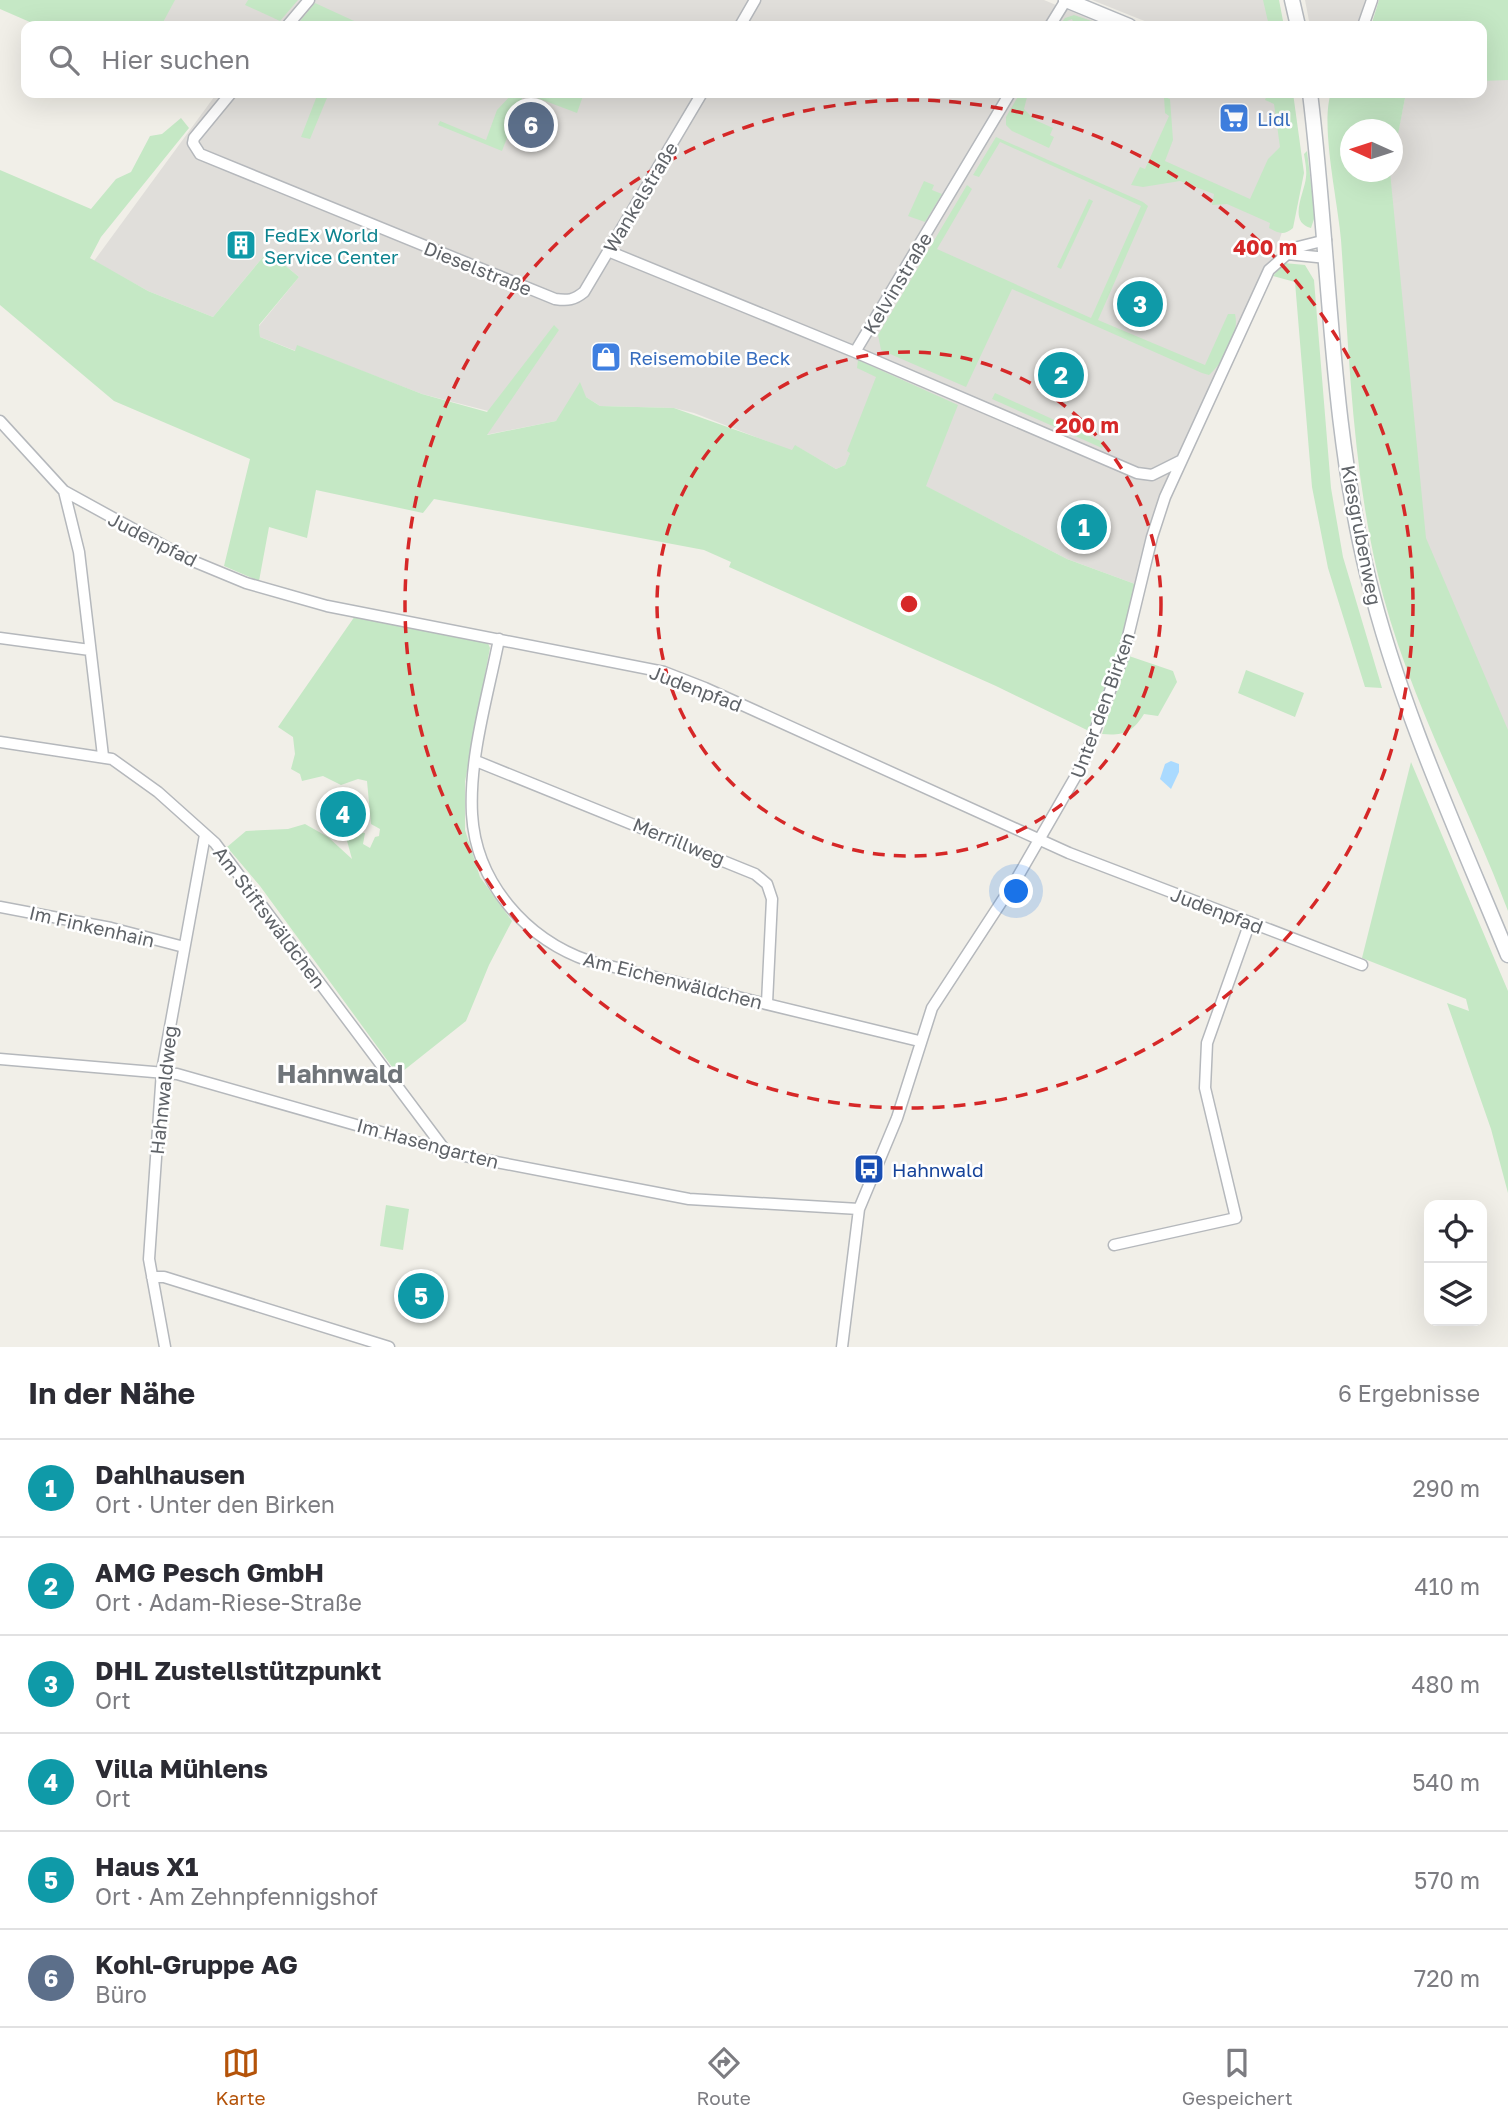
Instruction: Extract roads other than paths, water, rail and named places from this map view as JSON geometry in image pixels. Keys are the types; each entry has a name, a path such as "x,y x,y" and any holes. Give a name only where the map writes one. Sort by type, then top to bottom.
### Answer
{"main road":[{"path":"1066,0 1117,21"},
{"path":"1288,21 1290,0"},
{"path":"1290,0 1296,21"},
{"name":"Kiesgrubenweg","path":"1311,98 1348,472 1367,576 1390,658 1423,749 1508,955"}],"street":[{"path":"291,21 309,0"},
{"path":"743,21 755,0"},
{"path":"1053,21 1066,0"},
{"path":"1365,21 1372,0"},
{"name":"Dieselstraße","path":"227,98 200,130 193,144 195,150 209,159 555,299 575,299"},
{"name":"Wankelstraße","path":"575,299 584,292 699,98"},
{"name":"Kelvinstraße","path":"608,251 855,352 1007,98"},
{"name":"Unter den Birken","path":"842,1347 859,1209 897,1118 919,1041 942,990 997,910 1073,784 1123,657 1152,537 1182,460 1269,270 1294,248 1326,240"},
{"path":"1287,254 1328,258"},
{"path":"855,352 1137,473 1152,475 1182,460"},
{"name":"Judenpfad","path":"0,421 64,491 187,559 263,589 327,607 664,672 1040,839 1362,965"},
{"path":"0,742 103,756 79,552 64,491"},
{"path":"0,638 90,650"},
{"name":"Am Eichenwäldchen","path":"499,639 476,761 472,814 483,861 504,900 540,936 566,952 589,961 919,1041"},
{"name":"Am Stiftswäldchen","path":"103,756 122,765 158,792 215,843 445,1150"},
{"name":"Merrillweg","path":"476,761 755,873 767,884 772,899 767,1003"},
{"name":"Hahnwaldweg","path":"165,1347 149,1250 162,1071 205,835"},
{"name":"Im Finkenhain","path":"0,906 111,928 184,947"},
{"path":"1114,1245 1236,1218 1205,1088 1207,1043 1250,922"},
{"name":"Im Hasengarten","path":"0,1059 162,1071 445,1150 688,1199 859,1209"},
{"path":"152,1277 164,1277 389,1347"}],"water":[{"path":"1171,761 1179,764 1179,772 1171,789 1160,779 1165,764"}],"place":[{"name":"Lidl","path":"1234,118"},
{"name":"Kohl-Gruppe AG","path":"531,125"},
{"name":"FedEx World Service Center","path":"241,245"},
{"name":"DHL Zustellstützpunkt","path":"1140,304"},
{"name":"Reisemobile Beck","path":"606,357"},
{"name":"AMG Pesch GmbH","path":"1061,375"},
{"name":"Dahlhausen","path":"1084,527"},
{"name":"Villa Mühlens","path":"343,814"},
{"name":"Hahnwald","path":"869,1169"},
{"name":"Haus X1","path":"421,1296"}],"district":[{"name":"Hahnwald","path":"340,1073"}]}
